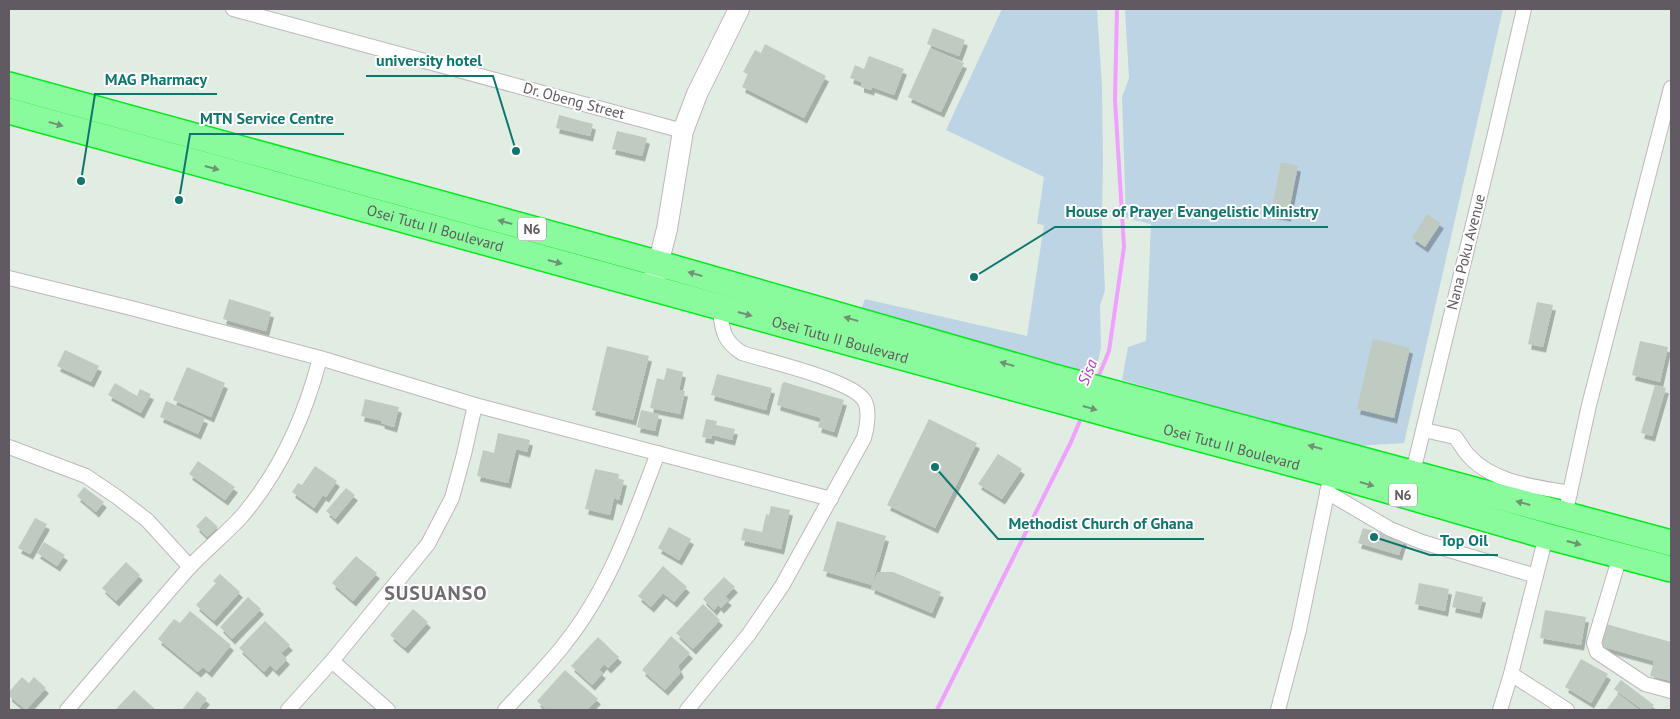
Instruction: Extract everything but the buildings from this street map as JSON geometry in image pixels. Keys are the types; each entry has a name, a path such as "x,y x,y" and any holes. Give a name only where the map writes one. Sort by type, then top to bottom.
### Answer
{"highway":[{"name":"Osei Tutu II Boulevard","path":"9,85 660,264 1050,387"},
{"name":"Osei Tutu II Boulevard","path":"9,110 719,307 1050,387 1410,484 1546,536 1671,570"},
{"name":"Osei Tutu II Boulevard","path":"1135,410 1329,483 1410,484 1568,504 1671,544"}],"street":[{"name":"Dr. Obeng Street","path":"233,9 252,11 683,131"},
{"name":"Nana Poku Avenue","path":"1410,484 1524,9"},
{"path":"652,288 660,264 667,229 683,131 734,10"},
{"path":"1424,430 1455,437 1469,456 1483,468 1530,485 1568,504 1589,405 1671,88"},
{"path":"9,278 320,358 475,405 831,499"},
{"path":"686,710 749,634 782,586 864,438 868,426 865,401 854,390 826,378 742,353 730,345 724,334 719,307"},
{"path":"67,710 190,567 241,516 274,474 296,431 311,391 320,358"},
{"path":"288,710 332,661 428,544 452,498 475,405"},
{"path":"9,446 86,476 118,497 147,520 190,567"},
{"path":"505,710 567,642 595,598 615,562 658,453"},
{"path":"1278,710 1299,630 1329,483 1390,529 1422,542 1536,576"},
{"path":"1500,710 1546,536"},
{"path":"1620,556 1596,636 1595,648 1597,652 1645,684 1671,691"},
{"path":"332,661 388,710"},
{"path":"1511,674 1567,710"}],"shaded area":[{"path":"1002,9 1097,9 1102,87 1102,222 1105,290 1100,306 1101,347 1097,366 1088,372 861,310 865,299 1027,336 1044,225 1037,224 1044,177 946,130"},
{"path":"1125,9 1503,9 1404,443 1356,446 1122,380 1128,347 1146,341 1151,224 1126,218 1122,97 1129,78"}],"waterway":[{"name":"Sisa","path":"1097,380 1109,351 1124,247 1115,100 1117,9"},
{"name":"Sisa","path":"937,710 1071,442 1082,416"}],"place":[{"name":"university hotel","path":"516,151"},
{"name":"MAG Pharmacy","path":"81,181"},
{"name":"MTN Service Centre","path":"179,200"},
{"name":"House of Prayer Evangelistic Ministry","path":"974,277"},
{"name":"Methodist Church of Ghana","path":"935,467"},
{"name":"Top Oil","path":"1374,537"}],"district":[{"name":"SUSUANSO","path":"436,593"}]}
